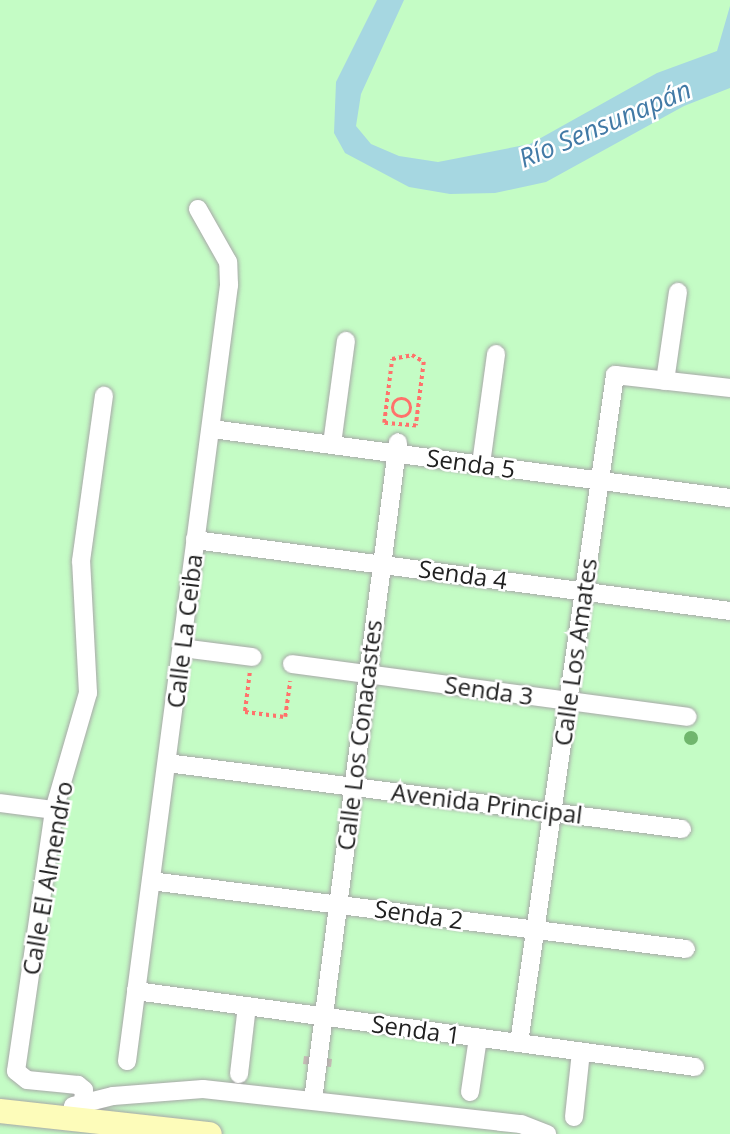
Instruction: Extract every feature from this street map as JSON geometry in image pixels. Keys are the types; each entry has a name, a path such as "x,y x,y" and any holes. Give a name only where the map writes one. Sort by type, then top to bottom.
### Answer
{"main road":[{"path":"0,1111 210,1134"}],"street":[{"name":"Calle La Ceiba","path":"127,1061 212,429 228,262 198,209"},
{"path":"665,381 678,292"},
{"path":"332,444 346,341"},
{"path":"481,464 495,354"},
{"name":"Calle Los Amates","path":"519,1043 615,375 730,388"},
{"name":"Calle El Almendro","path":"83,1102 84,1090 78,1085 27,1080 16,1071 54,810 88,693 81,561 104,396"},
{"name":"Senda 5","path":"212,429 332,444 397,448 481,464 730,499"},
{"name":"Calle Los Conacastes","path":"313,1100 380,562 397,448"},
{"name":"Senda 4","path":"195,540 380,562 730,611"},
{"path":"183,648 252,657"},
{"name":"Senda 3","path":"292,664 687,717"},
{"name":"Avenida Principal","path":"167,762 682,828"},
{"path":"0,803 54,810"},
{"name":"Senda 2","path":"151,881 686,949"},
{"name":"Senda 1","path":"136,991 695,1067"},
{"path":"239,1074 247,1006"},
{"path":"470,1092 478,1038"},
{"path":"574,1117 581,1052"},
{"path":"52,1116 83,1102 203,1088 521,1124 547,1134"}],"path":[{"path":"412,355 425,362 416,426 384,423 388,394 392,359 412,355"},
{"path":"388,394 396,401 407,400 411,408 419,410"},
{"path":"396,401 393,410 398,416 406,417 411,408"},
{"path":"252,657 245,712 285,717 292,664"}],"green space":[{"path":"0,0 730,0 730,1134 0,1134"}],"water":[{"name":"Río Sensunapán","path":"377,0 404,0 361,94 356,126 371,144 399,156 438,162 530,144 657,73 717,51 730,6 730,88 684,106 546,182 495,193 450,194 409,187 345,153 334,133 336,82"}],"building":[{"path":"304,1056 332,1059 331,1067 303,1064"}]}
